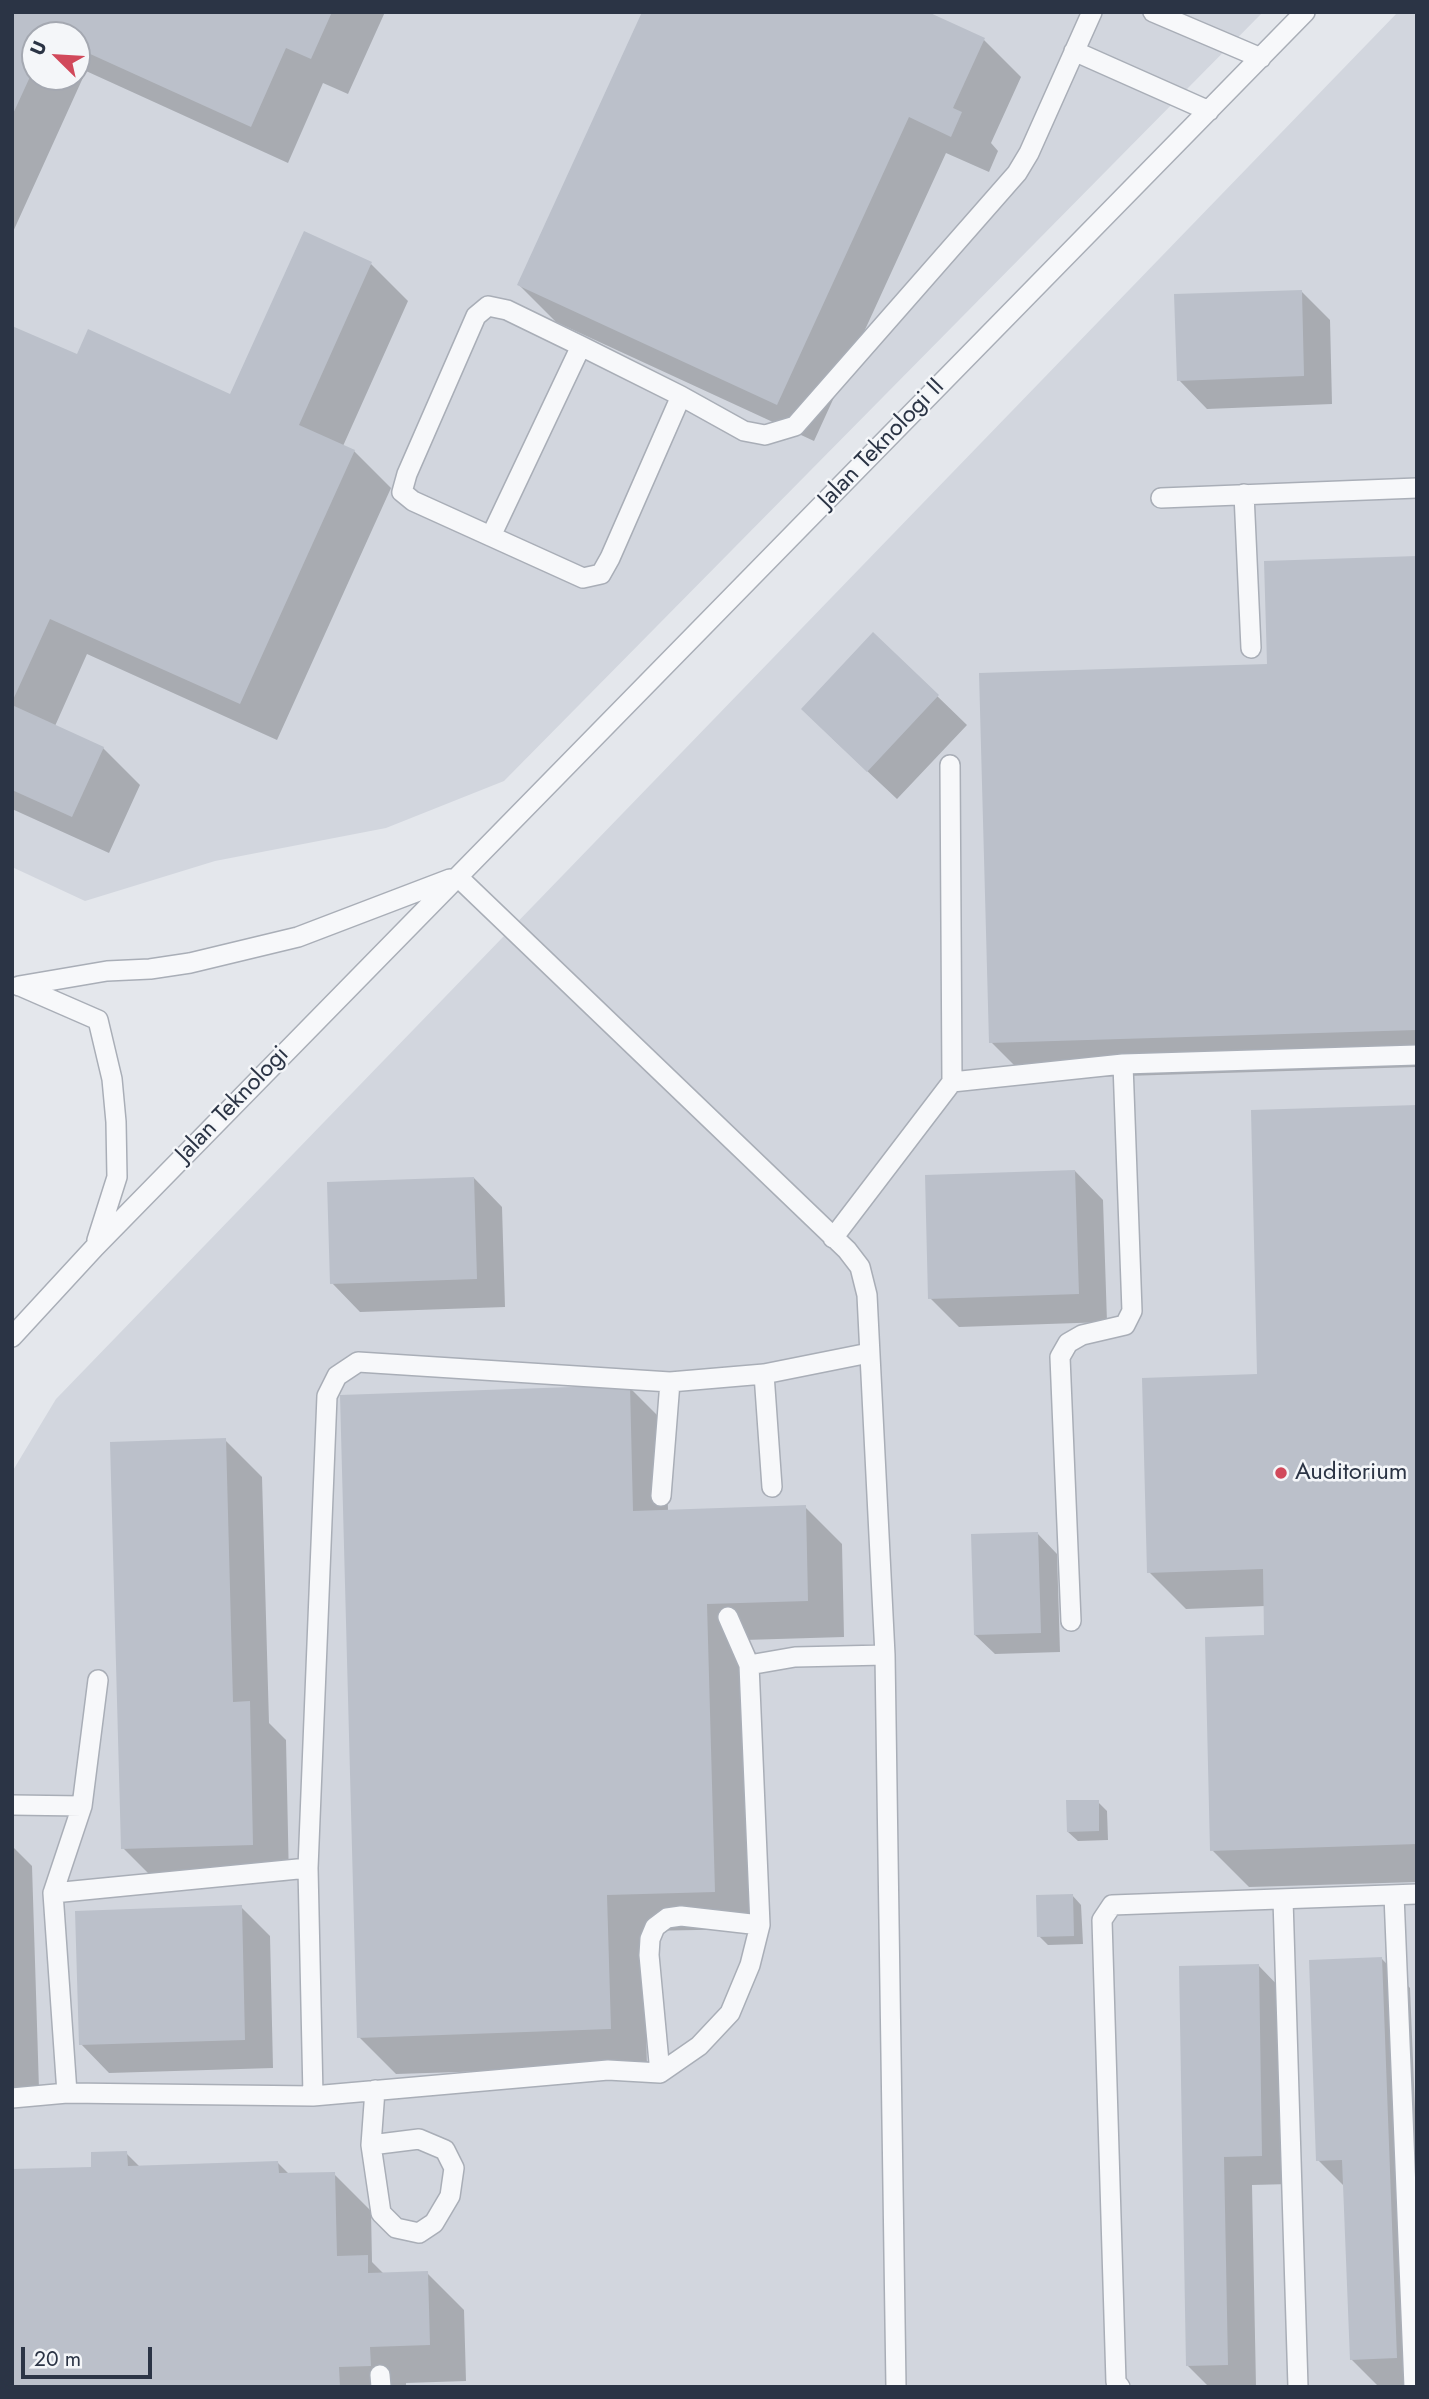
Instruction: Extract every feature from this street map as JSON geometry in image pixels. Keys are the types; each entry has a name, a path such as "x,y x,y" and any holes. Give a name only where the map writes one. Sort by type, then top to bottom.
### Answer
{"lane":[{"path":"681,396 601,574 583,578 413,501 402,492 407,474 476,316 488,306 507,310 581,346 681,396 744,431 765,435 795,426 1017,173 1029,153 1091,12"},
{"path":"1153,12 1261,58"},
{"name":"Jalan Teknologi II","path":"458,877 1305,12"},
{"path":"1074,51 1209,111"},
{"path":"491,536 581,346"},
{"path":"1161,498 1417,488"},
{"path":"1244,494 1251,648"},
{"path":"832,1238 953,1082 950,765"},
{"path":"16,984 190,963 298,937 458,877 847,1250 860,1267 867,1295 885,1655 896,2387"},
{"name":"Jalan Teknologi","path":"12,1338 95,1247 458,877"},
{"path":"16,984 97,1020 111,1079 116,1122 117,1177 95,1247"},
{"path":"953,1082 1123,1064 1417,1055"},
{"path":"1070,1621 1060,1357 1068,1343 1083,1335 1125,1325 1132,1311 1123,1064"},
{"path":"313,2096 308,1868 327,1396 337,1377 358,1362 670,1382 764,1374 869,1353"},
{"path":"764,1374 772,1487"},
{"path":"662,1496 670,1382"},
{"path":"12,2098 67,2093 313,2096 608,2070 660,2073 699,2046 730,2013 750,1965 760,1925 749,1665 728,1616"},
{"path":"749,1665 795,1657 885,1655"},
{"path":"67,2093 53,1893 82,1806 98,1680"},
{"path":"12,1805 82,1806"},
{"path":"53,1893 308,1868"},
{"path":"1119,2387 1116,2382 1102,1920 1112,1905 1417,1894"},
{"path":"1394,1895 1414,2387"},
{"path":"1283,1899 1298,2387"},
{"path":"660,2073 649,1955 650,1939 655,1927 667,1919 681,1916 760,1925"},
{"path":"370,2145 419,2139 445,2150 454,2168 450,2196 434,2223 419,2233 396,2228 381,2213 370,2145 374,2090"}],"shaded area":[{"path":"12,12 1263,12 504,781 386,828 215,861 85,901 12,867"},
{"path":"1398,12 1417,12 1417,2387 12,2387 12,1472 56,1399"}],"building":[{"path":"12,12 332,12 311,59 286,48 251,127 91,54 91,21 21,21 21,91 24,91 12,116"},
{"path":"642,12 928,12 985,38 953,108 962,112 951,137 909,117 777,405 517,285"},
{"path":"304,231 372,262 299,425 355,450 240,704 50,619 12,702 12,326 77,354 88,329 230,394"},
{"path":"1302,290 1304,376 1177,381 1174,294"},
{"path":"1417,556 1417,1030 989,1043 979,673 1267,664 1264,561"},
{"path":"873,632 939,695 867,772 801,709"},
{"path":"12,705 104,747 72,817 12,790"},
{"name":"Auditorium","path":"1417,1105 1417,1844 1210,1851 1205,1637 1264,1635 1263,1569 1147,1573 1142,1378 1257,1374 1251,1110"},
{"path":"1075,1170 1079,1294 928,1299 925,1175"},
{"path":"474,1177 477,1279 330,1284 327,1182"},
{"path":"630,1385 633,1511 806,1505 808,1601 707,1604 715,1892 607,1895 611,2029 357,2038 340,1395"},
{"path":"226,1438 233,1702 250,1701 253,1845 121,1849 110,1442"},
{"path":"1038,1532 1041,1633 974,1635 971,1534"},
{"path":"1066,1800 1099,1800 1099,1831 1067,1832"},
{"path":"1073,1894 1074,1936 1037,1937 1036,1895"},
{"path":"242,1905 245,2040 79,2045 75,1911"},
{"path":"1382,1957 1397,2358 1350,2360 1342,2160 1316,2161 1309,1960"},
{"path":"1259,1964 1262,2156 1224,2157 1228,2365 1186,2366 1179,1966"},
{"path":"127,2151 128,2166 278,2161 279,2173 335,2172 337,2256 368,2255 368,2273 428,2271 430,2345 370,2347 371,2366 339,2367 340,2387 12,2387 12,2169 91,2167 91,2152"}],"place":[{"name":"Auditorium","path":"1281,1473"}]}
